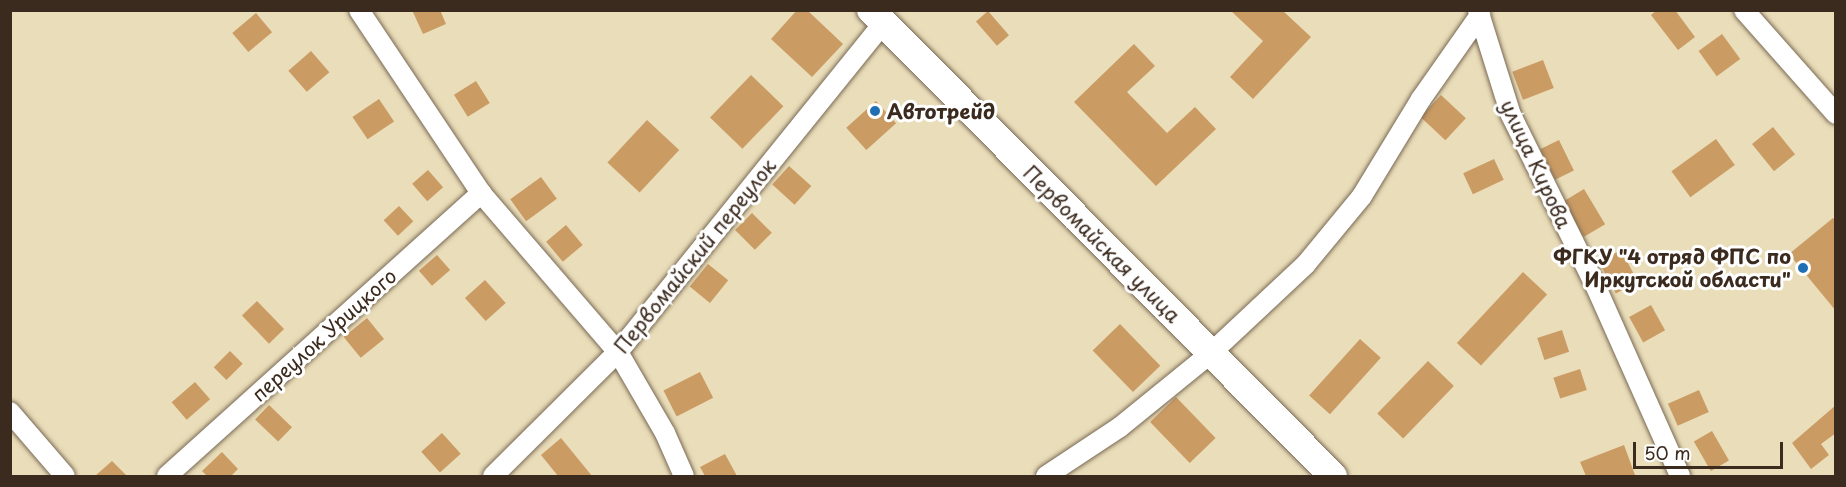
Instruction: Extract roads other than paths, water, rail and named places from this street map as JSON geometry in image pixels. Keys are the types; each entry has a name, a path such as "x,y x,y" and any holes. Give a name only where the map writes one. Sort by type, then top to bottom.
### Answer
{"main road":[{"name":"Первомайская улица","path":"877,17 1333,477"}],"street":[{"path":"359,10 481,193 618,352 666,433 684,477"},
{"path":"1744,10 1836,114"},
{"path":"1046,477 1120,426 1210,353 1306,264 1362,195 1421,99 1479,13"},
{"name":"улица Кирова","path":"1479,13 1511,116 1596,287 1680,477"},
{"name":"Первомайский переулок","path":"493,477 618,352 877,17"},
{"name":"переулок Урицкого","path":"167,477 481,193"},
{"path":"10,412 65,477"}],"place":[{"name":"Автотрейд","path":"875,111"},
{"name":"ФГКУ \"4 отряд ФПС по Иркутской области\"","path":"1803,268"}]}
